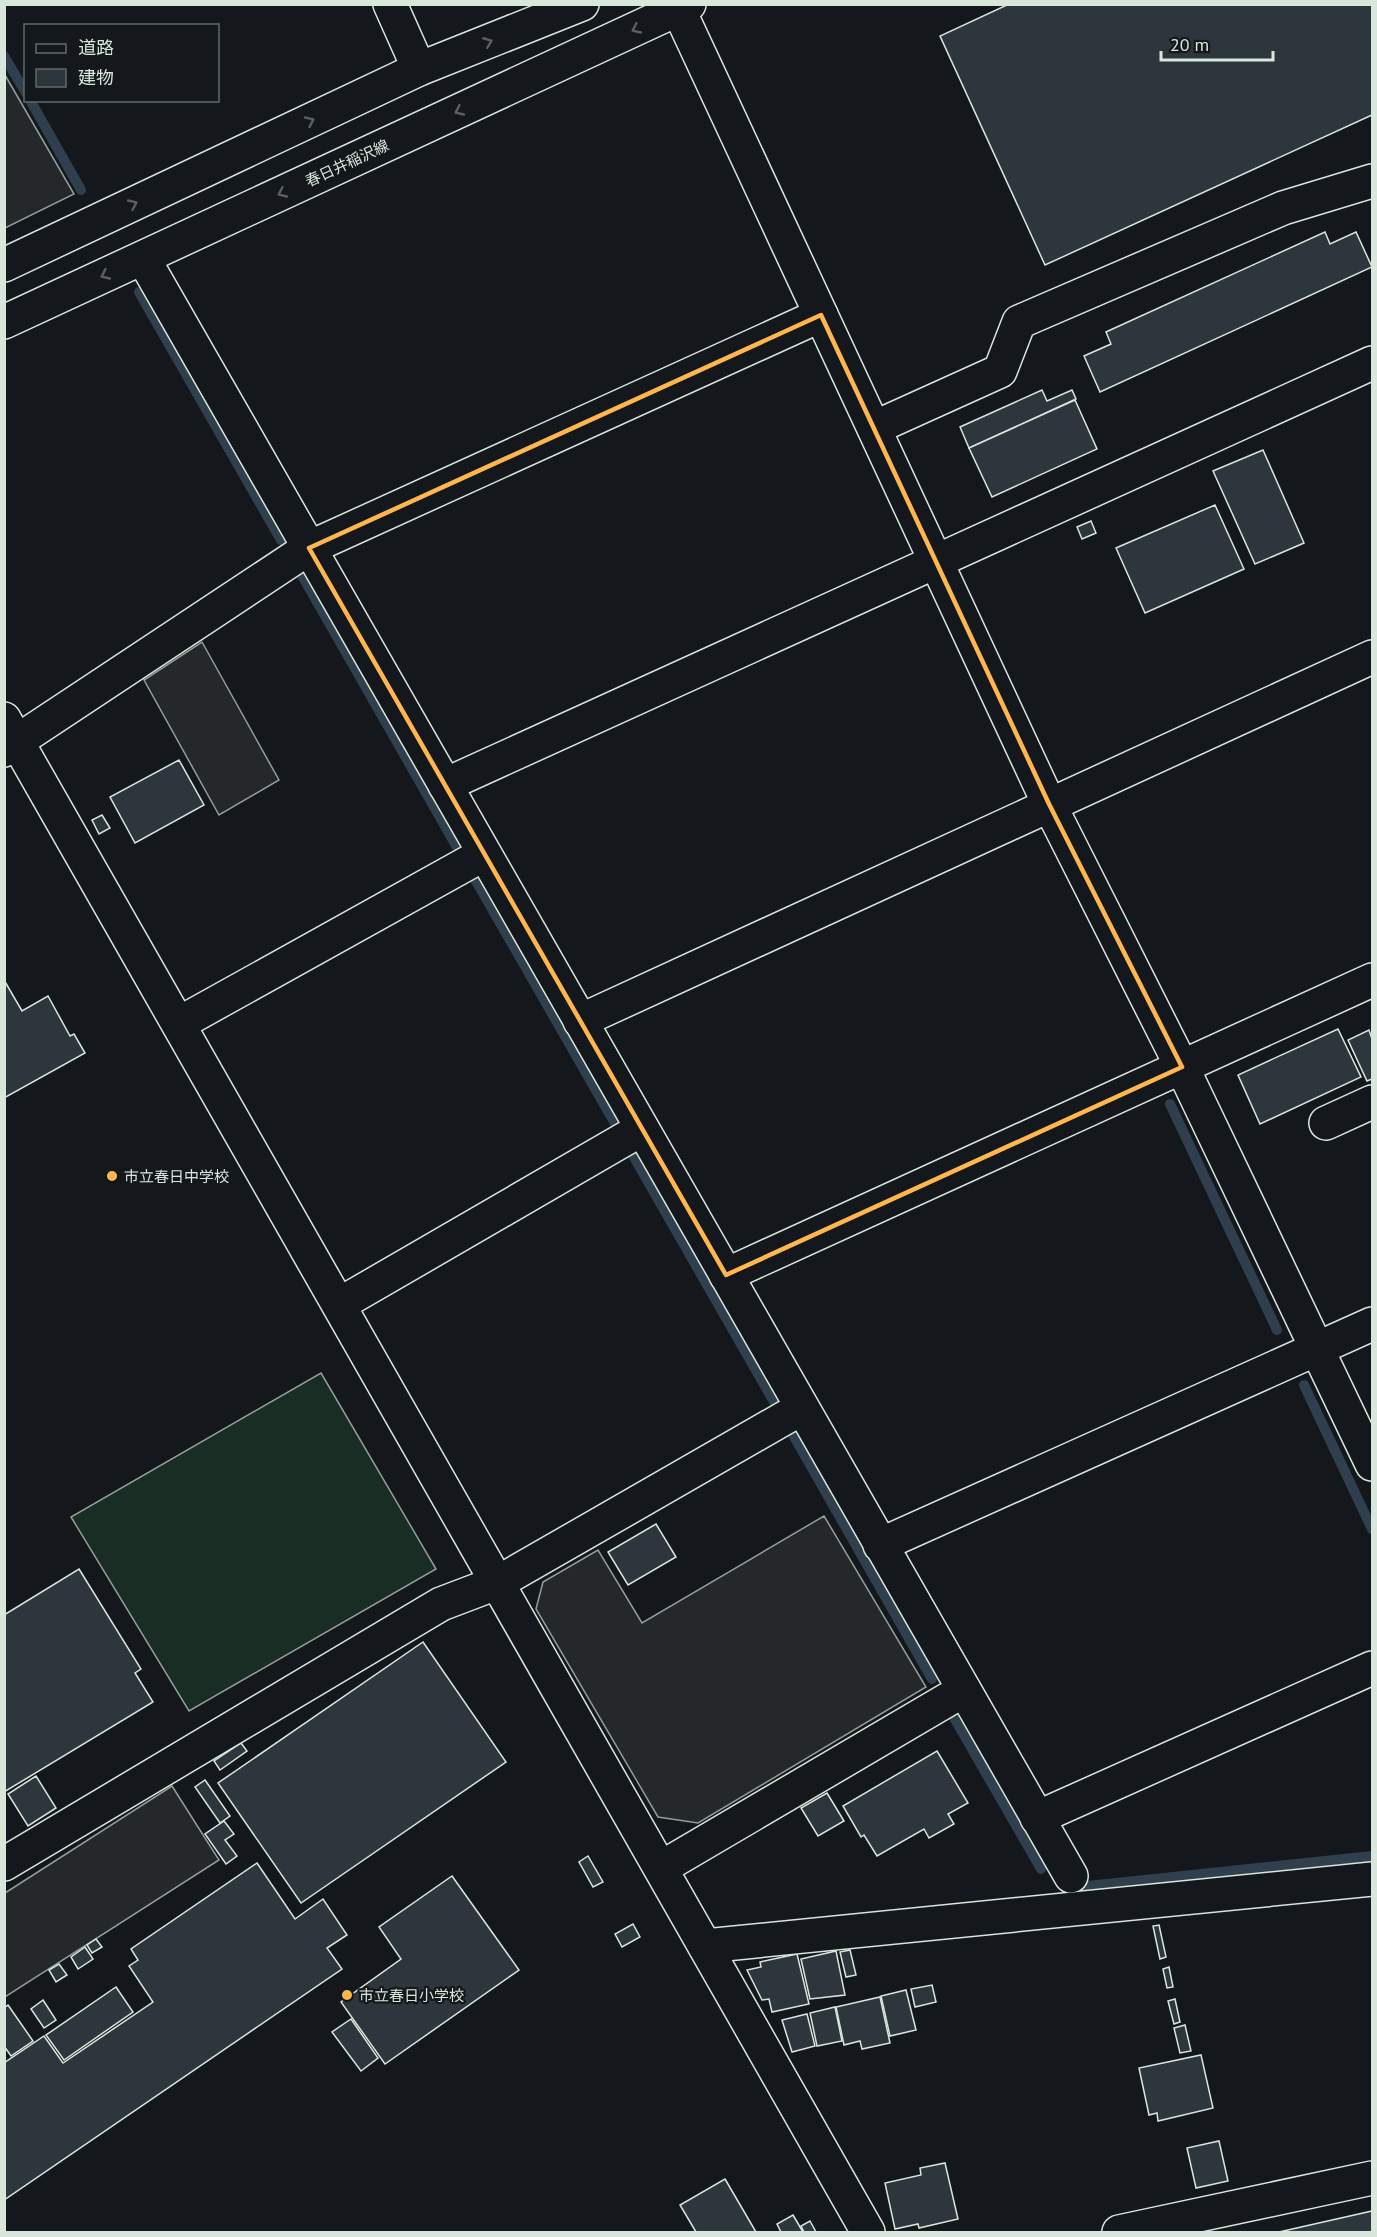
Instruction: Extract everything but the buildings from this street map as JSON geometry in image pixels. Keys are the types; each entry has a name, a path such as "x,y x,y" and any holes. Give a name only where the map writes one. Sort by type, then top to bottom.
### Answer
{"street":[{"path":"390,4 419,69"},
{"path":"4,265 419,69 582,4"},
{"path":"681,6 821,315 1049,804 1182,1067 1372,1464"},
{"name":"春日井稲沢線","path":"4,322 681,6"},
{"path":"874,428 1000,371 1019,322 1283,208 1372,181"},
{"path":"143,258 1071,1876"},
{"path":"821,315 309,548 9,737 180,1023 868,2232"},
{"path":"445,785 1372,363"},
{"path":"580,1021 1372,657"},
{"path":"180,1023 484,854"},
{"path":"726,1275 1372,980"},
{"path":"1326,1123 1372,1101"},
{"path":"340,1304 642,1129"},
{"path":"880,1545 1372,1324"},
{"path":"4,1864 200,1745 441,1604 499,1582 802,1408"},
{"path":"1037,1818 1372,1668"},
{"path":"661,1868 964,1690"},
{"path":"705,1946 1372,1879"},
{"path":"1119,2232 1372,2178"}],"highlighted area":[{"path":"821,315 1049,804 1182,1067 726,1275 309,548"}],"green space":[{"path":"321,1373 436,1569 189,1711 71,1517"}],"shaded area":[{"path":"5,75 74,194 4,228"},
{"path":"202,642 279,780 219,815 144,680"},
{"path":"824,1516 926,1687 698,1823 658,1817 536,1609 543,1582 598,1550 642,1623"},
{"path":"172,1786 219,1860 5,1997 5,1893"}],"waterway":[{"path":"4,56 24,90"},
{"path":"31,102 81,190"},
{"path":"139,292 281,540"},
{"path":"300,572 458,849"},
{"path":"472,874 617,1127"},
{"path":"1170,1104 1277,1330"},
{"path":"631,1152 774,1402"},
{"path":"1304,1385 1372,1529"},
{"path":"792,1433 932,1679"},
{"path":"949,1709 1041,1869"},
{"path":"1069,1888 1372,1856"}],"place":[{"name":"市立春日中学校","path":"112,1176"},
{"name":"市立春日小学校","path":"347,1995"}]}
